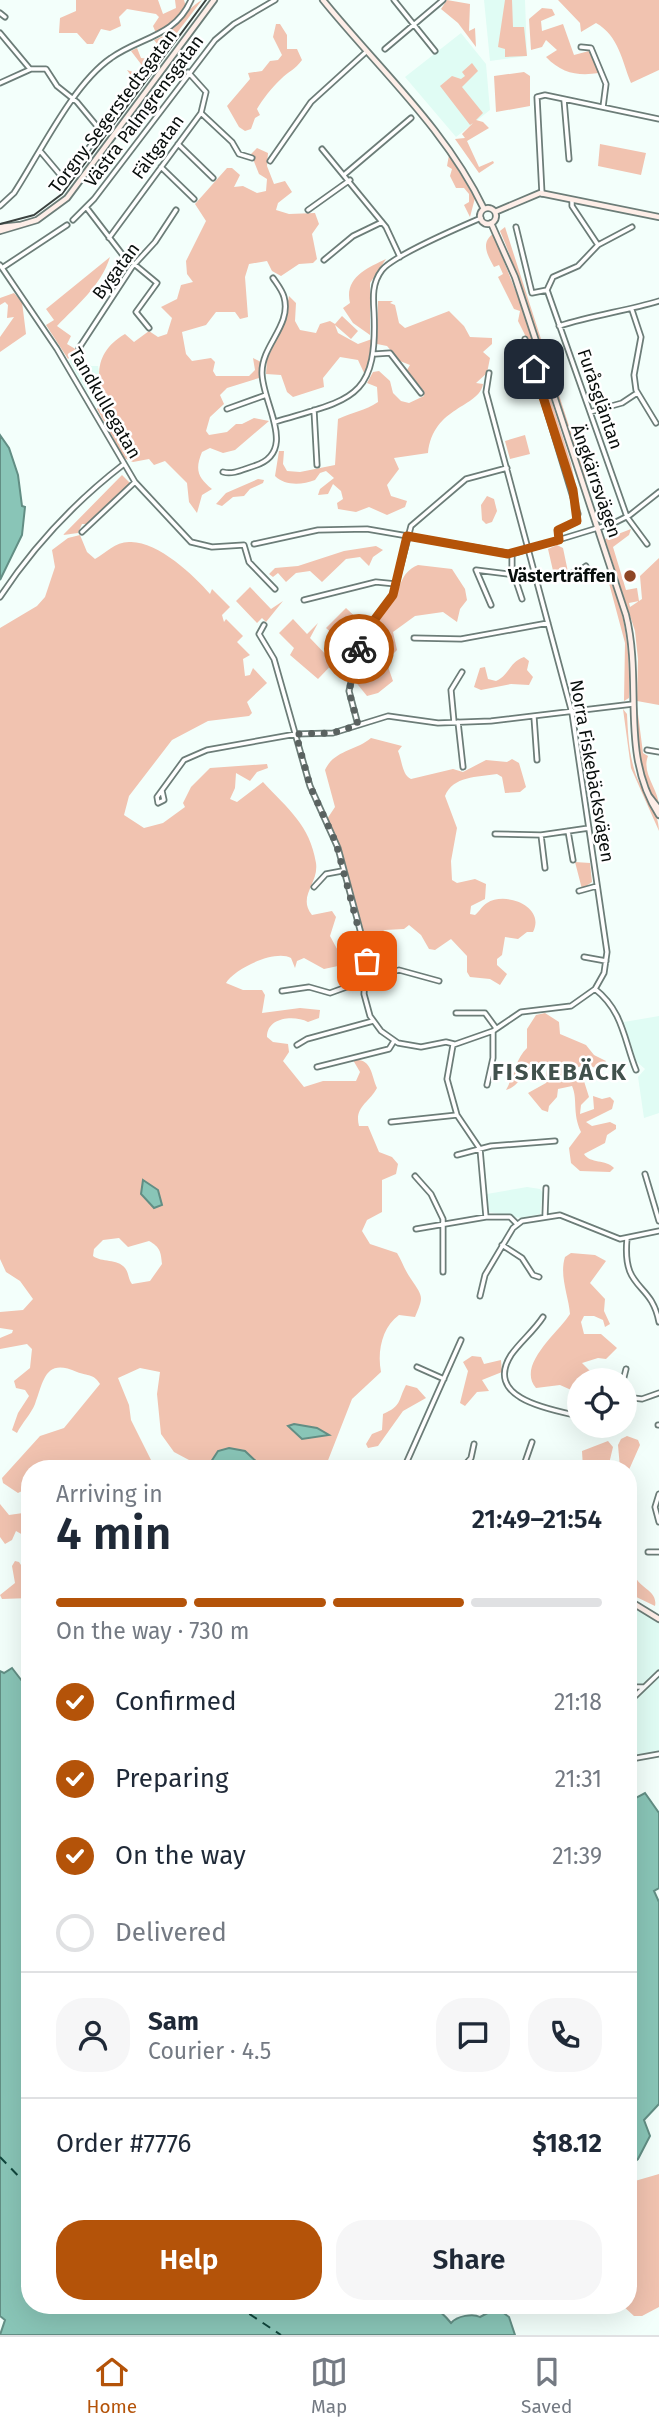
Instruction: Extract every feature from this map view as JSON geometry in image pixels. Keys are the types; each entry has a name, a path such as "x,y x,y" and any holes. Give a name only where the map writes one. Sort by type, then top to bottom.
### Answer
{"street":[{"path":"0,206 14,193 74,100 102,64 173,27 191,0"},
{"name":"Torgny Segerstedtsgatan","path":"0,229 24,225 48,214 67,198 214,0"},
{"name":"Västra Palmgrensgatan","path":"73,220 86,207 188,72 233,24 275,0"},
{"path":"323,0 428,121 458,163 484,209 495,212 521,199 542,194 659,217"},
{"path":"394,0 435,51"},
{"path":"385,49 443,0"},
{"path":"0,13 5,17"},
{"path":"0,33 31,69"},
{"path":"581,47 591,48 606,80 603,107"},
{"path":"270,161 311,103 366,52"},
{"path":"0,83 31,69 46,69 59,88 74,100 101,131"},
{"name":"Fältgatan","path":"109,238 201,113 206,92 188,72"},
{"path":"41,152 66,178 132,90"},
{"path":"542,194 536,100 542,95 659,119"},
{"path":"564,100 569,159"},
{"path":"201,113 232,142 239,154 252,158"},
{"path":"345,174 411,118"},
{"path":"178,144 213,178"},
{"path":"322,149 382,222 400,257"},
{"path":"161,167 194,199"},
{"path":"308,211 350,180"},
{"path":"572,200 572,206 598,244"},
{"path":"86,207 109,238 157,283 136,312 149,328"},
{"path":"275,422 341,400 356,390 371,369 375,354 374,286 384,267 481,218 484,209"},
{"name":"Bygatan","path":"79,348 135,263 158,239 177,211"},
{"path":"481,218 485,223 491,223 496,217 495,212"},
{"path":"324,260 353,236 382,222"},
{"name":"Ängkärrsvägen","path":"491,223 515,277 632,639 634,748 648,795 659,816"},
{"path":"1,266 67,225"},
{"path":"516,226 532,293 547,290 553,277 578,267 598,244 632,227"},
{"name":"Tandkullegatan","path":"1,266 57,348 135,482 188,539 197,544 226,547 244,545 249,562 275,589"},
{"path":"223,472 233,473 265,462 275,447 275,422 266,395 262,365 285,312 284,297 274,278"},
{"name":"Furåsgläntan","path":"547,290 627,517 648,544"},
{"path":"559,326 596,314 632,310 659,301"},
{"path":"632,310 641,337 634,375 637,393 656,423"},
{"path":"525,340 578,514 576,522 558,530 559,540"},
{"path":"375,354 390,354 421,393"},
{"name":"Norra Fiskebäcksvägen","path":"489,373 486,392 572,713 607,961"},
{"path":"590,412 622,403 637,393"},
{"path":"227,409 266,395"},
{"path":"314,410 317,465"},
{"path":"0,597 27,559 58,524 124,464"},
{"path":"358,725 349,691 357,654 363,635 387,605 396,584 407,536 417,519 466,479 507,468"},
{"path":"82,532 135,482"},
{"path":"254,544 322,530 371,530 512,554 627,517 659,492"},
{"path":"512,554 512,569 522,599"},
{"path":"537,580 578,572 586,566"},
{"path":"491,605 476,570 502,575 512,569"},
{"path":"304,600 376,582 396,584"},
{"path":"414,638 467,638 548,623"},
{"path":"264,625 259,634 274,659 310,786 336,843 365,948 366,1004 373,1021 394,1041 415,1046 446,1042 454,1044 495,1029 521,1012 571,1006 595,989 607,961 584,957"},
{"path":"462,672 451,690 463,767"},
{"path":"162,792 184,760 196,753 296,734 333,733 392,716 437,723 534,717 572,713 619,703 634,704"},
{"path":"534,717 537,760"},
{"path":"647,750 659,752"},
{"name":"Ängkärrsvägen","path":"648,795 659,809"},
{"path":"495,834 541,835 589,828"},
{"path":"568,831 572,860"},
{"path":"541,835 545,868"},
{"path":"314,887 326,874 342,871"},
{"name":"Norra Fiskebäcksvägen","path":"579,891 597,886"},
{"path":"366,972 378,976 399,970 439,981"},
{"path":"282,991 309,987 330,993 365,981"},
{"path":"595,989 611,1003 618,1015 636,1070"},
{"path":"456,1013 485,1013 495,1029 493,1058 487,1085"},
{"path":"297,1045 307,1039 373,1021"},
{"path":"317,1067 389,1049 394,1041"},
{"path":"454,1044 446,1074 457,1115 480,1149 485,1217"},
{"path":"391,1122 457,1115"},
{"path":"457,1155 480,1149 555,1141"},
{"path":"645,1174 659,1221"},
{"path":"415,1176 435,1199 445,1226 443,1272"},
{"path":"545,1216 546,1188"},
{"path":"480,1296 483,1278 517,1224 545,1216 567,1216 613,1237 627,1239 659,1231"},
{"path":"415,1229 445,1226 485,1217 510,1217 517,1224"},
{"path":"627,1239 629,1274 637,1287 653,1299 659,1322"},
{"path":"502,1245 522,1258 533,1275 539,1277"},
{"path":"543,1317 511,1355 505,1371 507,1384 526,1402 567,1413"},
{"path":"407,1460 461,1340"},
{"path":"417,1367 444,1379"},
{"path":"637,1398 659,1393"},
{"path":"526,1460 532,1442"},
{"path":"468,1460 474,1444"},
{"path":"659,1494 655,1507 659,1522"},
{"path":"648,1552 659,1552"},
{"path":"637,1606 659,1619"},
{"path":"637,1694 659,1673"},
{"path":"637,1687 645,1686"},
{"path":"637,1758 659,1754"}],"shaded area":[{"path":"76,0 158,0 163,14 176,8 175,0 184,0 186,7 176,19 156,33 153,26 159,17 156,14 127,9 119,17 121,26 110,31 101,29 93,44 87,44 77,33 59,33 60,18 76,11"},
{"path":"202,0 135,88 132,88 134,80 127,70 139,74 144,68 131,51 137,48 141,58 150,59 158,45 154,40 171,31 190,9"},
{"path":"447,0 470,4 469,31 475,28 476,47 458,23 441,9"},
{"path":"484,0 525,0 527,56 490,61"},
{"path":"505,0 512,0 513,27 524,27 527,56 505,57 505,49 498,47"},
{"path":"558,0 659,0 659,70 631,83 619,50 604,28 596,23 581,32 580,23"},
{"path":"542,8 552,9 555,15 541,21 542,31 563,24 574,55 589,51 599,73 578,74 558,67 546,57 557,50 546,40 542,47 531,50 529,19"},
{"path":"276,24 280,24 287,35 287,49 297,49 302,60 268,93 257,109 260,115 255,118 251,129 245,131 239,127 227,106 250,79 248,73 262,71 270,61 278,60 282,55 273,37"},
{"path":"461,33 486,64 490,110 456,137 405,77"},
{"path":"472,63 478,71 462,87 483,113 476,120 489,128 467,141 479,167 493,161 494,163 479,173 455,139 465,138 462,134 473,123 470,125 440,86 452,76 461,79 465,76 462,72"},
{"path":"524,72 530,76 530,106 496,112 494,76"},
{"path":"600,144 646,153 641,175 598,166"},
{"path":"257,148 268,153 267,166 274,184 285,181 292,192 278,203 276,210 289,214 315,213 319,224 312,234 317,259 313,263 299,264 281,276 272,271 267,261 249,264 245,277 248,317 240,319 235,312 216,312 206,325 182,332 186,354 192,361 211,358 215,362 213,371 216,376 249,376 255,370 253,358 261,362 259,378 227,388 220,395 224,404 210,417 206,431 209,435 227,432 236,424 254,418 269,421 235,450 223,453 210,448 202,452 198,464 199,474 212,489 202,495 197,513 189,502 187,483 165,461 154,465 149,459 133,462 124,458 97,409 103,398 99,370 109,347 125,334 134,342 149,331 158,337 167,334 172,318 161,307 177,299 181,285 193,282 187,274 186,261 206,221 195,204 227,168 232,168 240,175 234,187 243,186 257,193 266,191 267,179 259,174 251,154"},
{"path":"449,155 475,198 470,217 464,205 469,202 469,194 464,188 456,188 450,176 452,169 447,166"},
{"path":"505,227 587,482 562,421 523,293 500,231"},
{"path":"493,234 522,307 571,463 582,516 529,343 518,321 520,311 514,309 498,277 503,274 499,265 494,267 488,254 487,241"},
{"path":"110,257 95,286 57,326 71,336 67,344 77,350 68,359 46,325 54,320 46,309"},
{"path":"386,259 370,283 370,335 353,323 343,308 350,303 350,287 354,280 365,270"},
{"path":"14,293 22,302 26,334 0,352 0,337 14,317 7,318 8,305 5,302 0,305 0,298"},
{"path":"289,296 296,303 295,321 300,330 316,333 320,324 330,321 335,324 342,316 358,331 351,339 335,325 338,333 358,344 372,339 371,358 365,375 358,360 340,357 323,378 324,387 293,397 287,392 281,375 266,374 267,359 283,326"},
{"path":"378,301 393,301 390,303 395,305 399,323 405,328 449,311 464,326 470,337 492,338 492,344 483,352 490,358 487,373 476,383 483,384 480,392 438,426 428,453 394,458 399,469 387,485 391,496 407,501 405,507 387,515 369,507 356,512 338,509 337,503 343,499 341,491 333,484 328,494 318,495 320,489 334,478 326,471 320,473 315,480 299,484 284,482 275,476 279,451 284,451 283,464 287,471 300,472 335,465 338,419 378,402 377,387 367,383 373,372 379,371 390,381 393,393 401,401 409,403 424,396 423,390 407,370 410,365 400,361 387,346 377,344"},
{"path":"78,356 91,366 98,366 101,384 87,392 69,361"},
{"path":"0,435 9,448 18,475 22,506 25,507 22,535 0,580"},
{"path":"525,435 530,454 510,459 505,441"},
{"path":"122,475 130,483 88,524 82,524 78,533 63,535"},
{"path":"258,479 264,480 263,483 250,489 244,496 233,497 222,506 216,504 226,493"},
{"path":"487,496 494,499 497,511 492,522 486,524 482,520 481,505"},
{"path":"631,529 629,535 613,547 626,590 637,588 639,601 642,599 640,576 659,558 659,705 637,701 638,659 635,631 605,539"},
{"path":"80,535 87,552 95,559 115,546 129,542 151,547 174,560 210,594 212,589 230,607 222,615 224,622 226,619 243,636 237,642 250,655 243,659 245,676 250,675 253,668 267,683 247,702 252,713 249,716 208,721 172,740 129,796 124,815 144,828 163,823 185,807 183,803 191,787 210,768 267,764 268,768 257,772 250,781 236,773 235,788 230,799 237,802 263,782 289,809 309,838 316,863 315,877 307,896 308,908 312,915 332,911 336,917 330,936 342,958 338,966 324,969 304,958 297,961 295,968 291,958 275,956 246,967 226,983 243,990 262,990 265,995 262,1013 300,1008 320,1010 319,1018 308,1022 289,1018 276,1022 268,1030 267,1037 273,1042 288,1044 289,1052 283,1061 304,1087 323,1081 356,1081 360,1072 353,1060 364,1062 372,1073 377,1088 360,1110 359,1126 368,1126 379,1152 392,1157 398,1164 396,1174 382,1180 382,1212 367,1220 362,1231 370,1244 397,1253 420,1293 420,1305 415,1317 399,1315 388,1326 380,1348 381,1372 352,1399 328,1460 253,1460 239,1450 227,1449 218,1451 212,1460 189,1460 174,1452 161,1434 157,1394 160,1372 140,1368 118,1378 129,1405 131,1420 151,1460 21,1460 21,1492 18,1493 3,1483 2,1478 40,1436 64,1428 100,1384 93,1377 66,1368 52,1370 47,1374 33,1408 17,1433 12,1430 18,1413 29,1396 25,1390 16,1388 14,1381 30,1368 32,1349 27,1344 0,1349 0,1338 13,1330 0,1328 0,1312 23,1310 33,1299 20,1281 6,1272 0,1259 0,628 37,606 45,597 55,567 52,550 68,538","holes":["119,1238 128,1247 149,1241 158,1248 162,1264 150,1281 132,1284 122,1265 93,1256 94,1249 103,1240"]},
{"path":"557,545 563,548 568,572 554,575 548,549"},
{"path":"376,546 383,550 373,557 369,566 360,557 346,559 322,582 310,571 296,573 286,582 278,573 273,577 269,574 275,568 298,566 344,551"},
{"path":"418,565 452,569 465,589 467,600 460,609 457,622 443,612 415,616 393,632 397,650 386,661 393,681 378,693 367,696 354,680 361,648 395,597 407,572"},
{"path":"606,572 619,603 626,634 629,698 624,701 625,643"},
{"path":"250,587 271,609 283,601 266,622 262,618 257,623 236,601"},
{"path":"346,608 366,627 364,630 349,618 342,621 341,629 334,635 326,628"},
{"path":"293,619 307,634 318,623 310,638 332,661 345,651 318,679 290,655 294,648 279,633"},
{"path":"524,657 529,661 527,670 533,677 529,685 511,684 481,690 474,687 480,668 485,667 488,679 496,681"},
{"path":"637,706 643,753 648,756 648,775 659,807 647,783 640,758"},
{"path":"623,709 627,714 634,767 656,816 659,831 631,768"},
{"path":"371,738 402,746 398,751 404,771 411,779 453,769 463,772 486,760 507,762 512,759 519,763 526,787 520,792 505,793 502,777 497,774 460,781 449,789 445,796 457,828 451,861 452,880 457,883 475,879 486,884 485,899 471,906 470,914 475,915 487,903 504,899 522,903 534,915 533,932 527,932 518,939 505,937 497,965 507,974 500,985 490,979 470,977 467,972 467,956 451,939 435,950 429,949 421,935 409,925 404,929 385,930 365,940 344,863 327,819 335,807 325,770 334,758"},
{"path":"575,862 590,863 592,882 582,889"},
{"path":"545,1013 559,1022 560,1034 586,1045 594,1055 606,1061 599,1070 589,1065 578,1067 575,1073 583,1078 589,1097 581,1105 580,1114 594,1109 593,1096 602,1099 610,1097 614,1101 612,1109 586,1122 592,1126 610,1122 616,1125 616,1129 607,1135 605,1143 584,1154 590,1159 611,1165 614,1168 610,1172 580,1171 571,1163 569,1148 581,1132 572,1086 558,1089 557,1097 549,1106 548,1112 542,1110 528,1093 546,1083 547,1066 541,1062 534,1065 512,1088 506,1090 520,1057 527,1048 527,1029 536,1015"},
{"path":"659,1016 659,1113 644,1118 638,1077 645,1069 636,1061 624,1022"},
{"path":"143,1180 158,1190 162,1205 154,1208 141,1194"},
{"path":"527,1187 540,1189 543,1193 540,1214 520,1218 489,1212 487,1194"},
{"path":"571,1253 595,1255 606,1261 590,1283 605,1299 604,1311 610,1324 605,1327 603,1320 594,1316 584,1316 581,1322 584,1334 601,1334 617,1348 606,1359 598,1358 582,1363 587,1368 567,1368 567,1388 560,1385 536,1388 531,1379 535,1359 570,1314 563,1272 565,1257"},
{"path":"472,1356 481,1357 484,1364 501,1360 502,1372 482,1380 489,1391 477,1392 465,1406 460,1403 468,1371 463,1362"},
{"path":"406,1385 417,1388 426,1398 403,1411 378,1446 368,1448 366,1444 372,1434 382,1430 383,1414 397,1405"},
{"path":"294,1424 317,1428 329,1435 302,1439 288,1426"},
{"path":"623,1438 632,1438 638,1440 640,1445 633,1460 619,1460 618,1445"},
{"path":"608,1441 613,1447 610,1460 583,1460 582,1451"},
{"path":"229,1448 245,1451 255,1460 212,1460 218,1451"},
{"path":"0,1504 9,1515 21,1513 21,1534 16,1531 12,1540 5,1544 0,1537"},
{"path":"15,1561 21,1565 21,1598 2,1599 0,1595 15,1583 12,1566"},
{"path":"637,1580 653,1595 655,1606 637,1597"},
{"path":"637,1609 659,1623 659,1751 637,1755"},
{"path":"12,1668 21,1680 21,2314 443,2314 451,2323 465,2316 505,2314 509,2317 515,2335 0,2335 5,2320 0,2316 0,1671 4,1673"},
{"path":"645,1793 659,1813 659,1888 654,1891 659,1902 659,2104 644,2120 650,2136 637,2160 637,1797"},
{"path":"659,2174 659,2307 642,2316 632,2314 637,2314 637,2180"}],"ferry route":[{"path":"0,2157 21,2179"},
{"path":"250,2314 281,2335"}],"tram line":[{"path":"0,224 34,215 62,194 206,0"}],"way so far":[{"path":"359,649 349,691 358,725 333,733 296,734 310,786 336,843 367,961"}],"place":[{"name":"Västerträffen","path":"630,576"}],"district":[{"name":"FISKEBÄCK","path":"560,1072"}],"route":[{"path":"359,649 366,631 393,595 407,536 512,554 559,540 558,530 577,521 573,490 534,369"}]}
